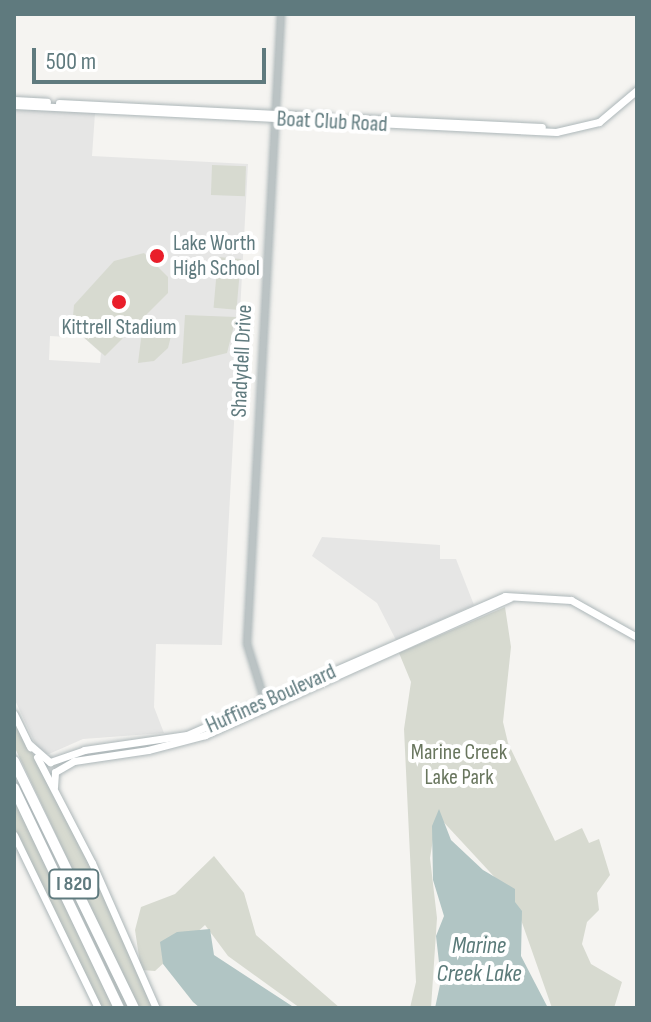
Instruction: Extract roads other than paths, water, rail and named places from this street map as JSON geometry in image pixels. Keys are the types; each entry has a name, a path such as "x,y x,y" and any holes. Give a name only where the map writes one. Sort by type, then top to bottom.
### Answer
{"highway":[{"name":"I 820","path":"14,761 134,1008"},
{"name":"I 820","path":"14,788 119,1008"}],"main road":[{"name":"Boat Club Road","path":"274,116 338,122 565,131 610,115 637,90"},
{"name":"Boat Club Road","path":"14,103 565,127 597,119 637,90"},
{"path":"338,122 389,119"},
{"name":"Huffines Boulevard","path":"29,744 46,762 188,738 512,597 571,600 637,637"},
{"path":"14,714 54,787 138,958 156,1008"},
{"name":"Huffines Boulevard","path":"54,787 59,768 101,752"},
{"path":"14,835 98,1008"}],"street":[{"name":"Shadydell Drive","path":"266,705 247,651 281,14"}],"water":[{"name":"Marine Creek Lake","path":"439,809 451,840 483,870 515,889 515,902 522,911 521,956 548,1008 435,1008 441,980 436,936 444,916 433,880 432,826"},
{"path":"210,929 214,955 295,1008 200,1008 193,1002 163,964 160,942 177,932"}],"place":[{"name":"Lake Worth High School","path":"157,256"},
{"name":"Kittrell Stadium","path":"119,302"}],"park label":[{"name":"Marine Creek Lake Park","path":"459,764"}]}
